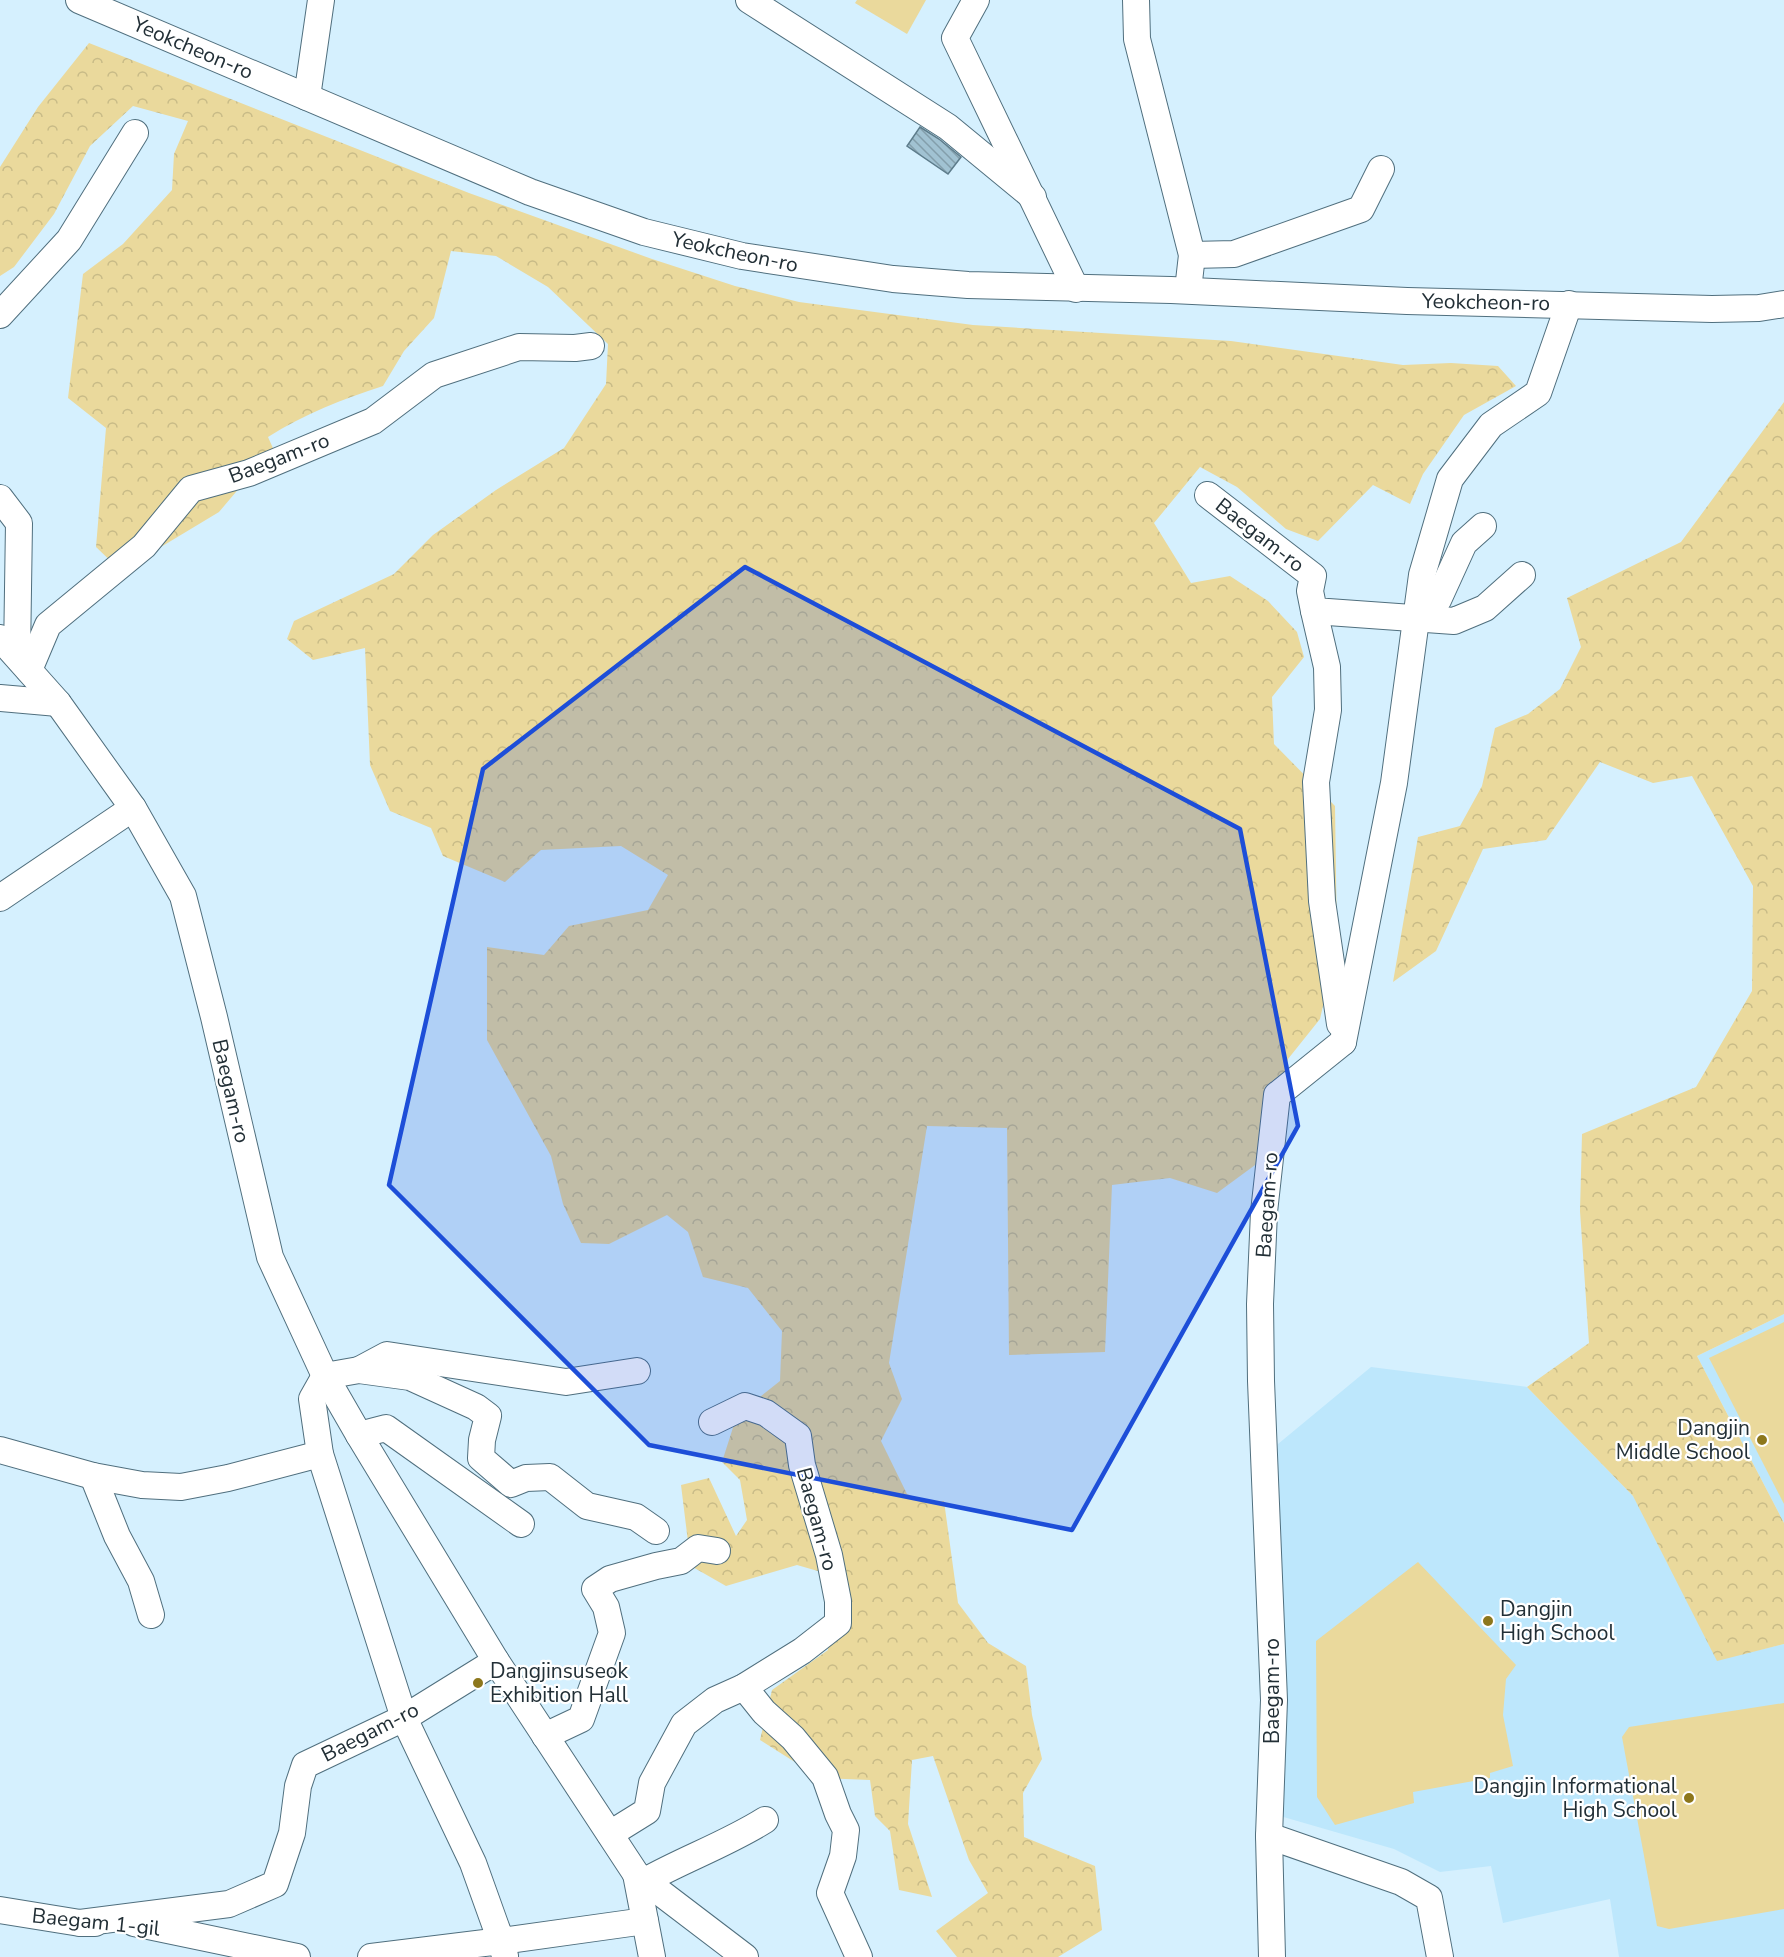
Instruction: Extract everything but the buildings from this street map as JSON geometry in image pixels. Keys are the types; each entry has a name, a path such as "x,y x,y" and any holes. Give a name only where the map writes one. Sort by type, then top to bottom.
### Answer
{"street":[{"name":"Yeokcheon-ro","path":"79,0 530,192 644,232 765,260 893,279 968,285 1188,290 1407,300 1712,309 1759,308 1784,304"},
{"path":"307,97 321,0"},
{"path":"749,0 948,127 1033,197"},
{"path":"976,0 955,38 1076,289"},
{"path":"1136,0 1137,39 1192,255 1188,290"},
{"path":"0,315 69,240 135,133"},
{"path":"1192,255 1234,254 1361,209 1381,169"},
{"path":"1343,1042 1394,783 1422,575 1450,479 1491,424 1538,393 1569,304"},
{"name":"Baegam-ro","path":"591,346 519,347 434,375 373,421 249,473 191,489 144,546 15,654 58,703 133,808 183,896 270,1257 325,1376 496,1661 640,1878 745,1957"},
{"name":"Baegam-ro","path":"1208,495 1313,576 1310,591 1327,667 1328,710 1316,782 1322,901 1343,1042 1276,1095 1264,1212 1260,1304 1274,1700 1269,1836 1272,1957"},
{"path":"0,498 19,523 15,654"},
{"path":"1417,618 1438,600 1464,543 1483,526"},
{"path":"1314,610 1454,621 1485,608 1522,575"},
{"path":"0,698 58,703"},
{"path":"0,897 133,808"},
{"path":"359,1370 387,1354 566,1382 637,1371"},
{"path":"503,1949 472,1863 404,1718 320,1454 312,1399 325,1376 359,1370 410,1377 476,1407 488,1416 482,1440 481,1458 511,1484 526,1478 550,1477 587,1506 636,1517 656,1531"},
{"name":"Baegam-ro","path":"610,1834 647,1810 652,1783 684,1724 715,1700 744,1687 802,1651 838,1623 838,1601 829,1555 802,1465 798,1436 766,1413 745,1406 712,1422"},
{"path":"359,1435 386,1428 521,1524"},
{"path":"0,1450 93,1476 142,1485 181,1487 228,1478 320,1454"},
{"path":"93,1476 117,1536 141,1581 151,1615"},
{"path":"545,1736 581,1719 612,1633 606,1607 595,1589 610,1579 681,1561 698,1548 717,1551"},
{"name":"Baegam-ro","path":"80,1923 229,1904 275,1884 292,1833 298,1786 305,1765 404,1718 496,1661"},
{"path":"744,1687 764,1712 793,1738 825,1777 846,1830 843,1856 830,1893 859,1957"},
{"path":"652,1957 640,1878 744,1833 765,1820"},
{"path":"1269,1836 1401,1882 1429,1898 1440,1957"},
{"name":"Baegam 1-gil","path":"0,1910 80,1923 128,1922 297,1957"},
{"path":"371,1957 503,1949 645,1921"}],"highlighted area":[{"path":"745,567 1240,829 1298,1126 1072,1530 649,1445 389,1185 483,769"}],"shaded area":[{"name":"Dangjin Middle School","path":"1784,1314 1784,1523 1697,1356"},
{"name":"Dangjin High School","path":"1371,1367 1527,1387 1634,1497 1717,1660 1784,1644 1784,1957 1619,1957 1610,1899 1503,1923 1491,1866 1440,1872 1394,1849 1280,1816 1278,1444"}],"green space":[{"path":"857,0 926,0 907,34 855,3"},
{"path":"89,43 469,193 652,259 735,286 799,302 973,325 1231,341 1403,365 1451,363 1498,366 1516,386 1464,415 1423,474 1410,504 1373,485 1318,541 1286,529 1237,487 1200,467 1154,523 1191,583 1230,576 1268,601 1297,632 1304,657 1272,697 1274,744 1335,806 1337,944 1320,1019 1288,1059 1266,1157 1217,1193 1170,1178 1112,1185 1105,1352 1009,1355 1007,1128 927,1126 889,1363 902,1399 881,1441 907,1494 929,1503 944,1501 958,1603 988,1643 1026,1666 1032,1715 1042,1759 1023,1793 1024,1837 1095,1866 1102,1930 1058,1957 957,1957 936,1931 988,1893 969,1860 933,1756 912,1760 908,1824 932,1897 899,1890 890,1831 875,1816 870,1780 820,1778 760,1740 772,1690 828,1650 835,1576 797,1565 726,1586 691,1566 681,1485 709,1478 736,1536 747,1520 740,1480 722,1462 737,1415 780,1381 782,1331 748,1288 703,1277 688,1232 667,1215 609,1244 581,1243 563,1204 551,1156 487,1040 487,947 544,955 569,926 648,910 668,875 621,846 541,850 505,882 443,856 431,828 390,811 370,765 365,648 313,660 287,639 294,621 394,574 433,535 496,490 564,448 606,384 608,344 548,287 496,256 451,251 434,318 404,351 383,386 324,408 268,437 280,464 241,486 219,512 121,571 96,547 106,428 68,398 83,274 123,244 172,190 174,154 188,121 133,106 90,146 54,214 14,267 0,276 0,167 38,107"},
{"path":"1784,402 1784,1314 1697,1356 1784,1523 1784,1644 1717,1661 1633,1496 1527,1387 1589,1343 1580,1211 1582,1134 1696,1087 1752,991 1753,886 1692,776 1653,783 1600,762 1546,840 1483,849 1436,951 1393,982 1418,837 1460,826 1482,786 1495,728 1528,714 1560,689 1581,647 1567,598 1681,542"},
{"name":"Dangjin Middle School","path":"1784,1322 1784,1504 1709,1358"},
{"path":"1418,1562 1516,1665 1506,1679 1503,1715 1513,1766 1490,1773 1490,1778 1413,1792 1414,1803 1335,1825 1317,1797 1316,1641"},
{"path":"1784,1703 1784,1909 1669,1929 1657,1926 1622,1737 1629,1727"}],"place":[{"name":"Dangjin Middle School","path":"1762,1440"},
{"name":"Dangjin High School","path":"1488,1621"},
{"name":"Dangjinsuseok Exhibition Hall","path":"478,1683"},
{"name":"Dangjin Informational High School","path":"1689,1798"}]}
